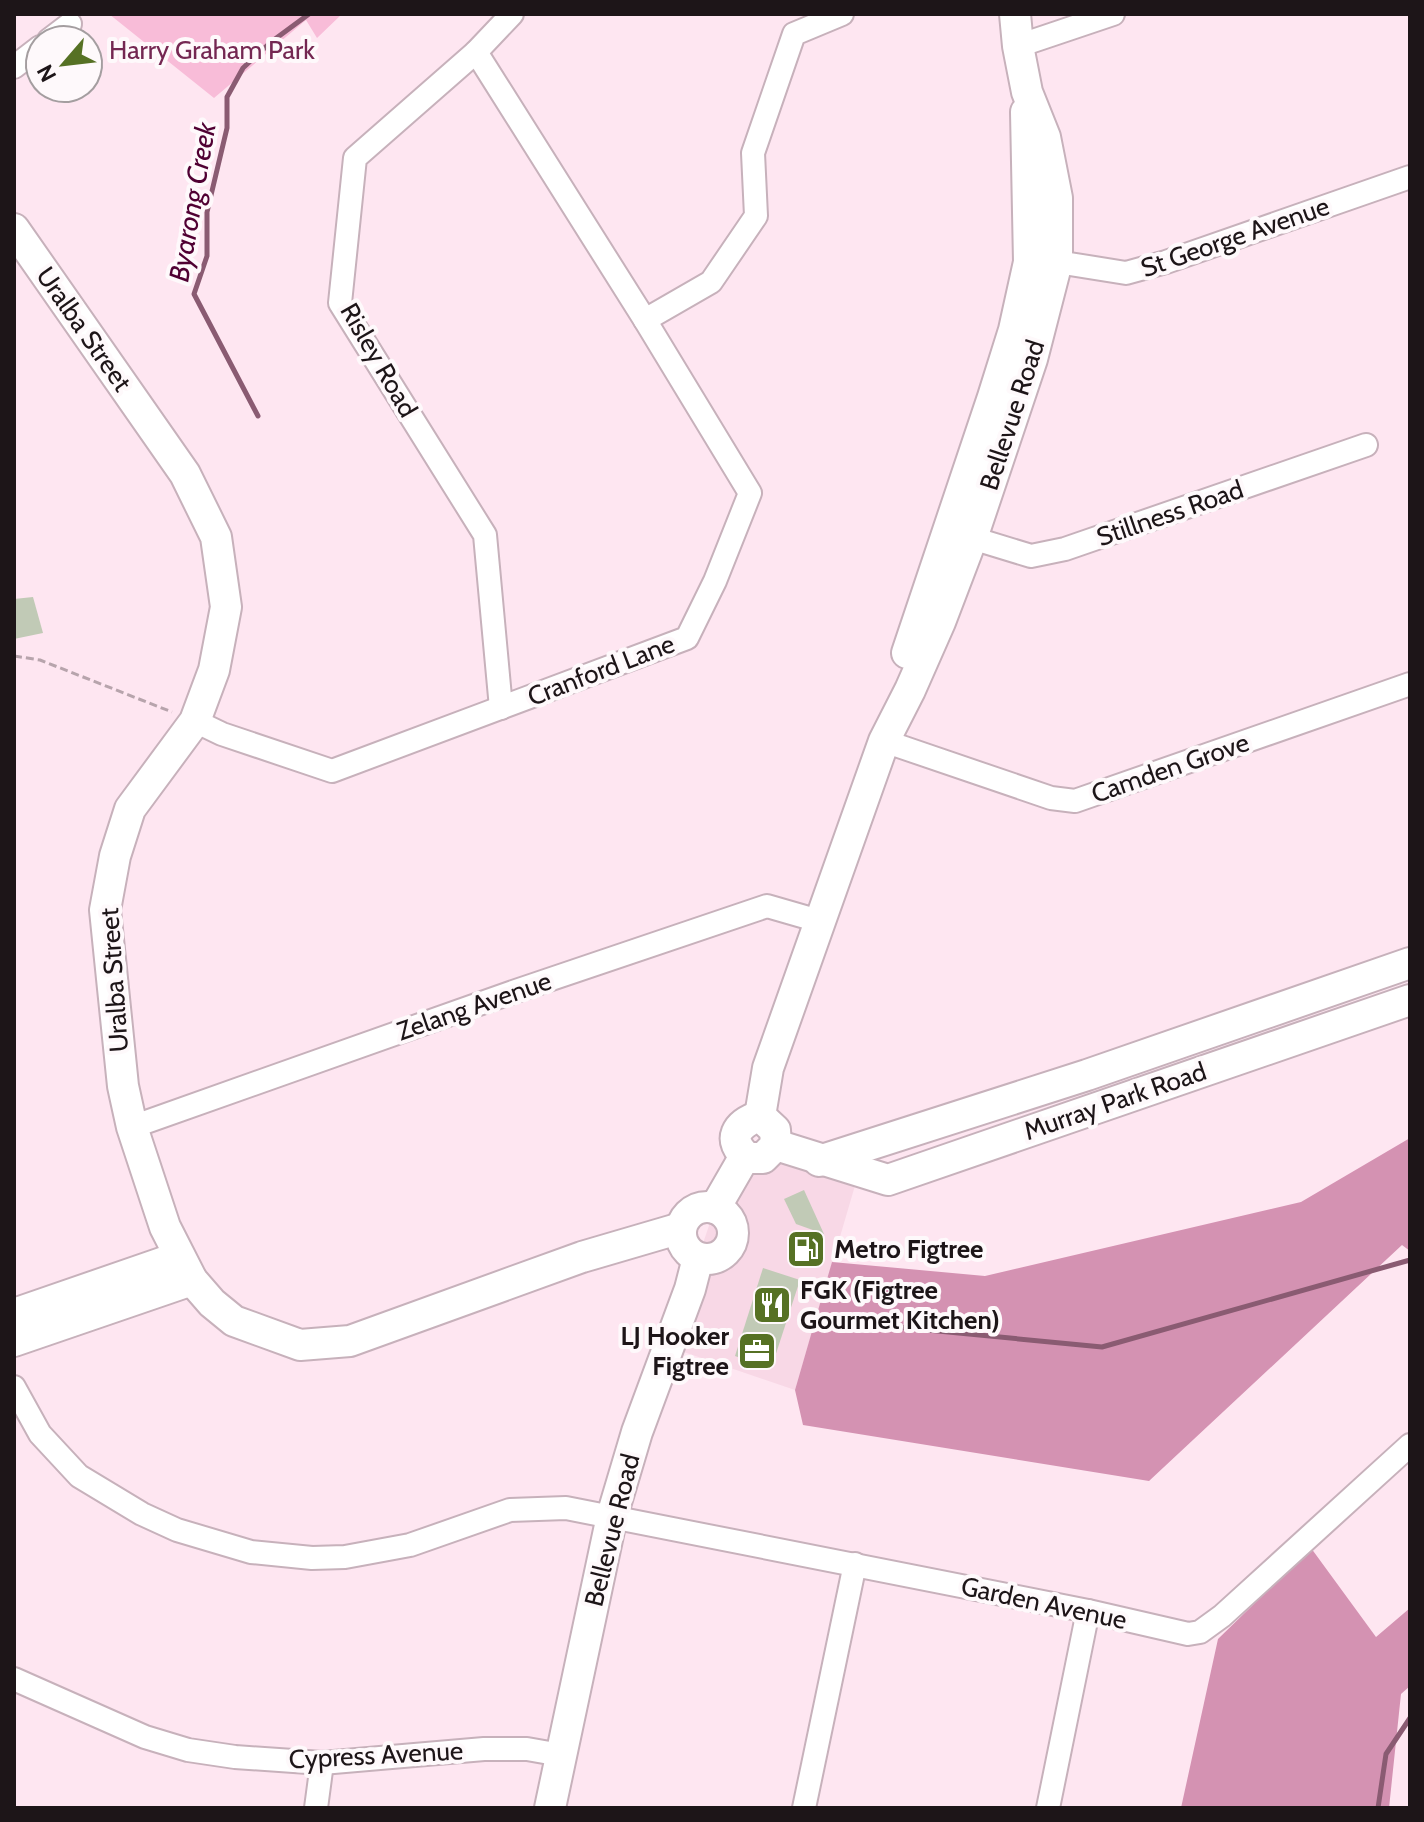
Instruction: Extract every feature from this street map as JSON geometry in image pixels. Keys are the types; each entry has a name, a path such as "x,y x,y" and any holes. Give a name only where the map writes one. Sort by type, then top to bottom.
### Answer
{"street":[{"name":"Risley Road","path":"501,708 485,535 340,303 355,158 476,52 512,14"},
{"path":"645,320 711,282 756,216 753,153 794,34 842,14"},
{"name":"Bellevue Road","path":"760,1116 768,1068 887,733 922,663 972,538 1032,359 1057,262 1057,198 1045,137 1027,92 1015,14"},
{"path":"1018,46 1113,14"},
{"name":"Cranford Lane","path":"195,721 222,734 332,771 687,638 715,581 750,493 476,52"},
{"name":"Bellevue Road","path":"887,733 895,691 1014,330 1029,262 1025,128 1027,92"},
{"name":"St George Avenue","path":"1057,262 1126,273 1410,177"},
{"name":"Uralba Street","path":"14,229 185,474 216,537 226,607 214,670 195,721 130,809 115,856 105,910 123,1086 132,1127 165,1227 185,1268 212,1303 234,1321 300,1345 350,1341 582,1257 681,1228"},
{"name":"Stillness Road","path":"972,538 1031,556 1065,549 1366,445"},
{"name":"Camden Grove","path":"887,733 1051,798 1075,801 1410,684"},
{"name":"Zelang Avenue","path":"132,1127 767,906 819,921"},
{"name":"Murray Park Road","path":"819,1161 1087,1075 1410,963"},
{"name":"Murray Park Road","path":"776,1145 819,1161 888,1180 1410,1000"},
{"path":"1087,1075 1097,1108"},
{"path":"760,1116 775,1130 776,1145 763,1158 745,1156 738,1148 736,1135 746,1120 760,1116"},
{"path":"715,1208 745,1156"},
{"path":"697,1208 715,1208 729,1219 733,1237 724,1253 707,1260 698,1258 684,1246 681,1228 684,1220 697,1208"},
{"name":"Bellevue Road","path":"550,1808 612,1516 637,1432 690,1289 698,1258"},
{"path":"14,1314 185,1268"},
{"path":"14,1341 185,1268"},
{"name":"Garden Avenue","path":"14,1387 40,1434 79,1476 142,1514 177,1530 251,1552 312,1558 376,1553 410,1545 510,1510 566,1508 1088,1611 1188,1634 1200,1632 1222,1616 1410,1445"},
{"path":"804,1808 855,1564"},
{"path":"1048,1808 1088,1611"},
{"name":"Cypress Avenue","path":"14,1679 101,1720 188,1750 235,1757 322,1763 484,1749 527,1749 561,1755"},
{"path":"316,1808 322,1763"}],"path":[{"path":"14,656 40,660 195,721"}],"shaded area":[{"path":"1410,1138 1410,1251 1402,1245 1149,1481 803,1425 795,1390 832,1262 985,1276 1301,1202"},
{"path":"763,1158 859,1172 795,1390 675,1349 698,1258 715,1208"},
{"path":"1311,1548 1376,1637 1410,1608 1410,1686 1401,1694 1389,1808 1181,1808 1218,1639"}],"green space":[{"name":"Harry Graham Park","path":"109,14 342,14 317,38 306,20 214,98"}],"building":[{"path":"33,597 43,633 14,639 14,599"},
{"path":"804,1190 824,1234 796,1224 784,1199"},
{"name":"FGK (Figtree Gourmet Kitchen)","path":"763,1268 800,1280 771,1369 735,1356"}],"waterway":[{"name":"Byarong Creek","path":"258,416 194,294 207,256 207,212 227,128 227,97 243,68 309,14"},
{"path":"886,1326 1102,1347 1410,1260"},
{"path":"1378,1808 1386,1754 1410,1718"}],"place":[{"name":"Metro Figtree","path":"806,1249"},
{"name":"FGK (Figtree Gourmet Kitchen)","path":"772,1305"},
{"name":"LJ Hooker Figtree","path":"757,1351"}]}
